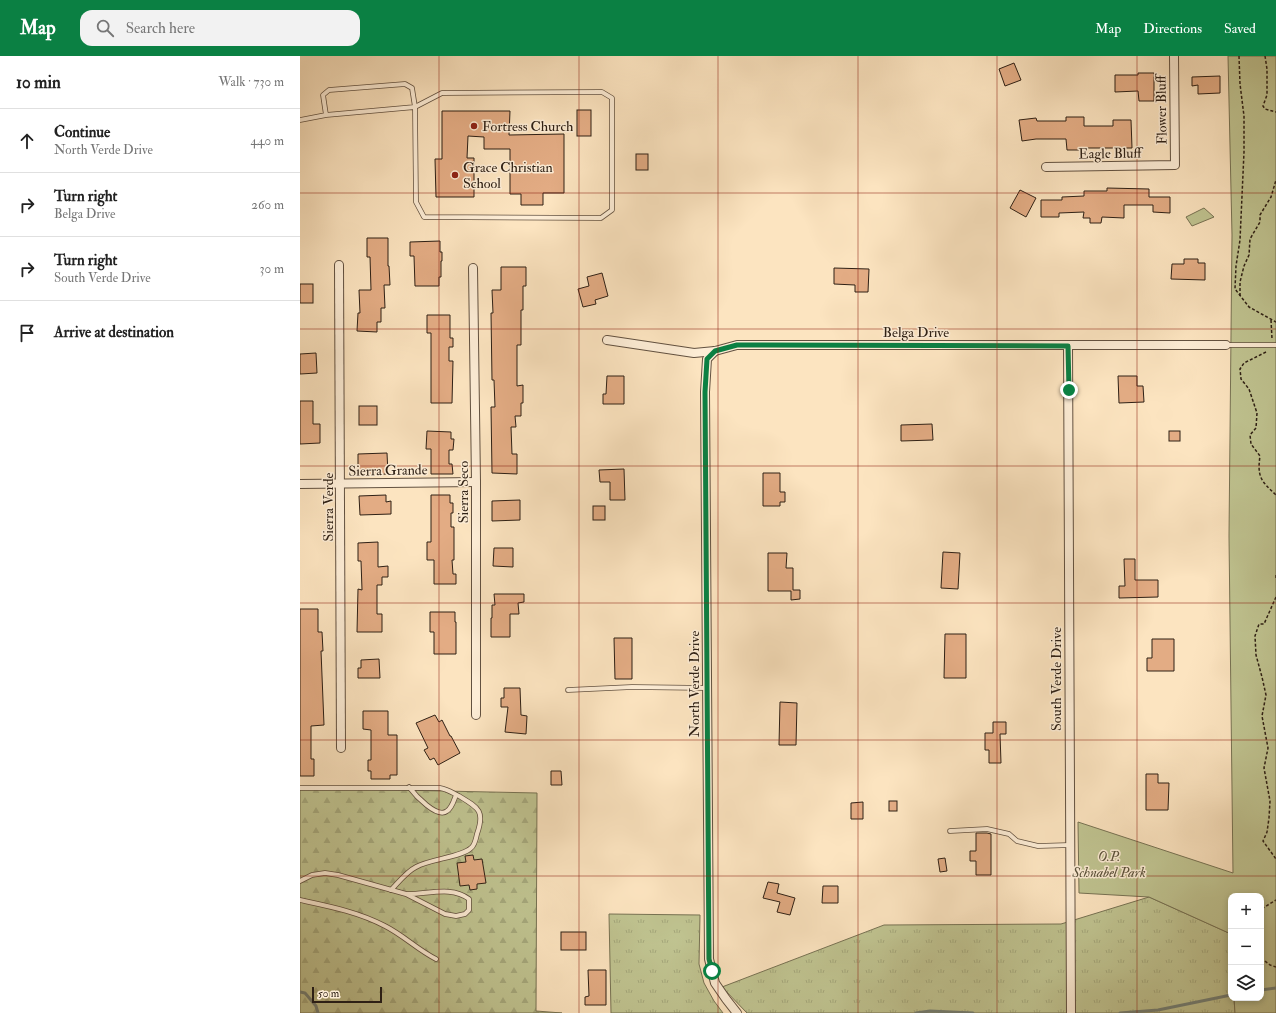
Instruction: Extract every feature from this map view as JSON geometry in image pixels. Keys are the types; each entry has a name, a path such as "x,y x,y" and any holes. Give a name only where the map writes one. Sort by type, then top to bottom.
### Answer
{"street":[{"name":"Flower Bluff","path":"1174,56 1175,165"},
{"name":"Eagle Bluff","path":"1046,167 1175,165"},
{"name":"Sierra Verde","path":"340,265 342,748"},
{"name":"Sierra Seco","path":"473,268 476,482 476,715"},
{"name":"Belga Drive","path":"607,340 694,353 715,351 737,345 1226,345"},
{"name":"South Verde Drive","path":"1068,346 1071,1013"},
{"name":"North Verde Drive","path":"715,351 707,359 705,392 709,959 716,983 737,1013"},
{"name":"Sierra Grande","path":"300,484 476,482"}],"lane":[{"path":"300,120 326,115 415,107 442,93 602,92 612,98 612,210 601,218 424,217 416,202 415,107 412,88 405,84 329,90 323,95 326,115"},
{"path":"1226,345 1276,345"},
{"path":"568,690 632,687 707,688"},
{"path":"409,787 416,797 436,812 444,813 449,811 456,795"},
{"path":"300,788 440,788 446,789 475,805 480,813 481,821 472,848 463,853 432,860 416,867 407,873 391,890"},
{"path":"950,831 987,829 1009,834 1017,840 1038,846 1070,845"},
{"path":"300,881 312,875 325,873 338,875 406,894 445,914 456,916 465,914 469,910 469,898 463,894 448,891 406,894"},
{"path":"300,900 341,910 371,920 397,933 422,952 436,959"}],"path":[{"path":"1239,56 1240,84 1244,116 1244,152 1240,240 1234,289 1250,306 1276,322"},
{"path":"1265,56 1267,69 1267,95 1263,106 1265,109 1276,112"},
{"path":"1240,296 1240,282 1244,266 1249,255 1250,239 1260,222 1260,215 1270,197 1276,180"},
{"path":"1272,320 1272,340 1267,351 1244,363 1240,369 1241,379 1249,389 1257,413 1256,428 1250,435 1251,444 1260,456 1258,469 1262,480 1276,495"},
{"path":"1276,574 1276,579"},
{"path":"1276,597 1264,624 1259,624 1255,636 1256,656 1266,695 1262,716 1268,748 1264,768 1270,801 1270,811 1267,832 1263,842 1276,859"},
{"path":"1264,907 1276,900"},
{"path":"1264,960 1276,967"}],"green space":[{"name":"O.P. Schnabel Park","path":"1228,56 1276,56 1276,1013 1235,1013 1234,1001 1264,1001 1264,893 1228,893 1228,933 1149,897 1079,893 1078,822 1233,873 1229,536 1232,235"},
{"path":"1204,208 1214,217 1192,226 1186,217"},
{"path":"300,788 537,793 536,1011 562,1013 300,1013"},
{"path":"1149,897 1228,933 1228,1001 1234,1001 1235,1013 747,1013 722,987 884,925 1061,924"},
{"path":"609,914 700,915 699,964 704,983 723,1013 611,1013"}],"building":[{"path":"1014,63 1021,80 1005,86 999,69"},
{"path":"1138,73 1154,73 1154,101 1139,101 1138,91 1115,92 1115,75 1138,75"},
{"path":"1220,76 1220,93 1198,94 1198,85 1192,86 1192,77"},
{"path":"577,110 591,110 591,136 577,136"},
{"path":"442,111 510,111 509,135 564,134 564,193 543,193 543,205 521,205 521,194 510,194 510,149 484,149 484,137 468,136 467,158 474,158 474,197 436,197 435,159 442,159"},
{"path":"1066,117 1084,117 1084,126 1113,126 1113,120 1131,120 1132,148 1085,148 1085,150 1067,150 1066,139 1036,139 1022,141 1019,120 1036,118 1037,121 1066,121"},
{"path":"636,154 648,154 648,170 636,170"},
{"path":"1107,188 1149,189 1149,197 1170,197 1170,213 1153,212 1153,205 1124,205 1124,218 1102,217 1101,223 1090,223 1090,218 1083,218 1084,212 1059,213 1059,217 1041,217 1041,200 1062,200 1062,197 1084,196 1084,191 1107,191"},
{"path":"1020,190 1036,198 1026,217 1010,208"},
{"path":"367,238 388,238 390,285 384,285 385,308 381,308 381,322 377,322 377,332 357,331 358,313 360,313 359,290 371,290 370,257 367,257"},
{"path":"440,241 442,261 439,286 415,286 414,256 410,256 410,242"},
{"path":"1184,259 1198,259 1198,263 1205,263 1205,280 1171,279 1172,264 1184,264"},
{"path":"501,267 526,267 526,286 523,286 523,310 521,310 521,345 517,345 517,386 523,385 523,403 521,403 521,416 515,416 516,427 511,427 512,454 517,454 517,474 492,473 491,407 495,407 494,380 492,380 492,290 501,290"},
{"path":"834,268 869,269 868,292 855,292 855,285 834,284"},
{"path":"602,273 608,296 595,300 596,304 583,307 578,289 589,286 587,277"},
{"path":"300,284 313,284 313,303 300,303"},
{"path":"427,315 450,315 450,338 453,338 453,347 449,347 449,361 453,361 452,403 431,403 431,333 427,333"},
{"path":"316,353 317,373 300,374 300,354"},
{"path":"607,376 624,376 624,404 603,404 603,394 606,394"},
{"path":"1118,376 1137,376 1137,386 1143,386 1144,402 1119,403"},
{"path":"300,401 313,401 313,424 320,424 320,443 300,444"},
{"path":"359,406 377,406 377,425 359,425"},
{"path":"932,424 933,440 901,441 901,425"},
{"path":"427,431 451,432 451,439 454,439 453,450 449,450 449,464 452,464 453,474 431,474 431,449 426,449"},
{"path":"1169,431 1180,431 1180,441 1169,441"},
{"path":"387,453 388,474 358,475 358,454"},
{"path":"624,469 625,500 610,500 610,482 600,482 599,470"},
{"path":"763,473 780,473 780,492 785,492 785,502 780,502 780,506 763,506"},
{"path":"386,495 386,502 391,501 391,514 360,515 359,496"},
{"path":"431,495 450,495 450,503 453,503 451,527 454,527 454,560 452,560 453,574 456,574 456,584 434,584 434,560 427,560 427,542 431,542"},
{"path":"520,500 520,520 492,521 492,501"},
{"path":"593,506 605,506 605,520 593,520"},
{"path":"378,542 378,567 388,566 388,577 382,577 382,585 377,585 377,614 382,614 382,632 357,632 358,589 362,590 361,561 358,561 358,543"},
{"path":"494,548 513,548 513,567 493,566"},
{"path":"943,552 960,553 958,589 941,588"},
{"path":"768,553 787,553 786,568 793,568 793,590 800,590 800,599 791,600 791,591 768,591"},
{"path":"1124,559 1135,559 1135,580 1158,580 1158,597 1119,598 1119,586 1125,586"},
{"path":"494,594 524,594 524,602 518,603 519,614 510,614 510,637 491,637 492,605 495,605"},
{"path":"300,609 318,609 318,632 322,632 323,651 321,651 324,725 311,726 311,759 314,759 314,776 300,776"},
{"path":"430,612 455,612 456,654 434,654 434,632 430,632"},
{"path":"945,634 966,634 966,678 944,678"},
{"path":"614,638 632,638 632,679 615,679"},
{"path":"1152,639 1174,639 1174,671 1147,671 1147,658 1152,658"},
{"path":"379,659 380,678 358,678 358,668 361,668 361,660"},
{"path":"504,688 520,688 521,715 527,716 526,734 505,732 508,707 501,707 501,698 504,698"},
{"path":"780,702 797,703 796,745 779,745"},
{"path":"363,711 388,711 388,735 397,735 397,775 390,775 390,779 371,779 371,771 368,771 368,760 371,760 371,730 363,729"},
{"path":"435,715 439,722 442,720 460,753 438,765 434,758 430,760 424,750 428,748 416,723"},
{"path":"993,722 1006,722 1006,734 1000,734 1001,763 989,763 989,750 985,750 985,733 993,733"},
{"path":"551,771 561,771 562,785 551,785"},
{"path":"1146,774 1158,774 1158,783 1169,783 1168,810 1146,810"},
{"path":"889,801 897,801 897,811 889,811"},
{"path":"863,802 863,819 851,819 851,803"},
{"path":"976,833 991,834 991,875 976,875 976,861 970,861 970,851 976,851"},
{"path":"473,855 474,860 482,859 486,883 477,884 477,889 470,890 469,885 460,886 457,863 466,862 465,856"},
{"path":"945,858 947,871 940,872 938,859"},
{"path":"768,882 779,884 777,893 795,898 790,915 777,912 780,902 763,898"},
{"path":"823,886 838,886 838,903 822,903"},
{"path":"561,932 586,932 586,950 561,950"},
{"path":"588,970 606,970 606,1005 585,1005 585,997 589,996"}],"waterway":[{"path":"1264,990 1276,988"},
{"path":"300,992 305,993 316,1006 318,1013"},
{"path":"1120,1013 1158,1010 1228,996"},
{"path":"916,1013 930,1011 973,1013"}],"place":[{"name":"Fortress Church","path":"474,126"},
{"name":"Grace Christian School","path":"455,175"}],"route":[{"path":"712,971 709,959 705,392 707,359 715,351 737,345 1068,346 1069,390"}]}
